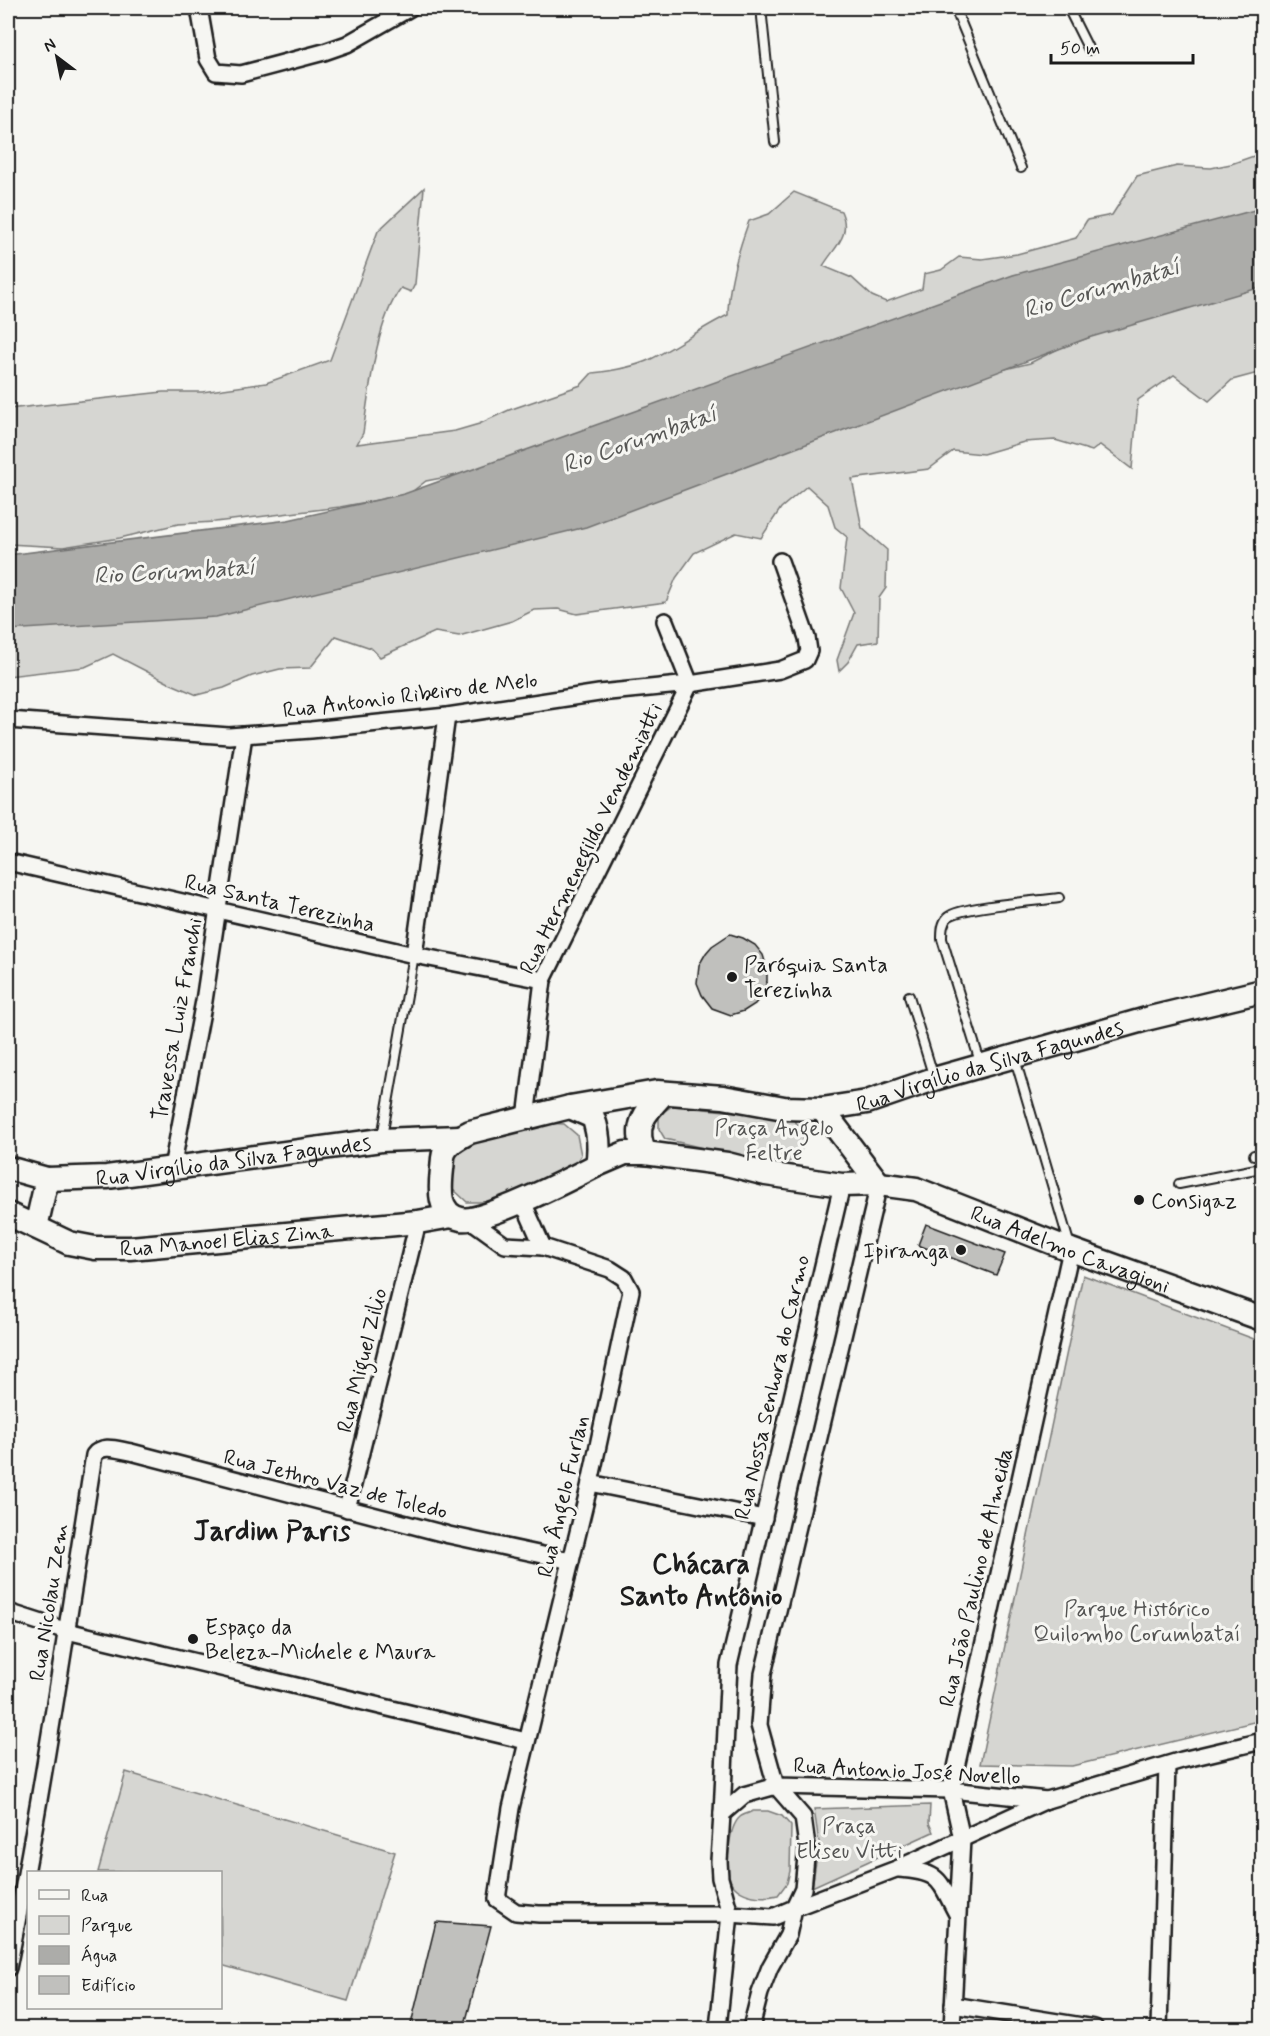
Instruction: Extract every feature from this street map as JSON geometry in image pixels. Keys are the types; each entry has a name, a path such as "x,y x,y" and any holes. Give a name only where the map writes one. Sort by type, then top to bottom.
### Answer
{"street":[{"path":"199,8 208,59 216,72 241,74 347,44 410,8"},
{"name":"Rua Antonio Ribeiro de Melo","path":"8,720 229,736 447,716 599,693 690,684 780,670 805,660 809,651 803,625 780,561"},
{"path":"665,621 690,684"},
{"name":"Rua Hermenegildo Vendemiatti","path":"526,1118 543,980 690,684"},
{"path":"414,955 447,716"},
{"name":"Travessa Luiz Franchi","path":"172,1168 204,1001 244,735"},
{"name":"Rua Santa Terezinha","path":"8,862 414,955 543,980"},
{"name":"Rua Virgílio da Silva Fagundes","path":"9,1171 47,1179 107,1177 381,1140 459,1137 470,1132 570,1107 657,1092 735,1099 784,1108 822,1109 867,1102 934,1079 1149,1018 1263,991"},
{"path":"645,1153 639,1136 642,1122 648,1111 664,1093"},
{"path":"570,1107 593,1117 600,1149 597,1165"},
{"path":"751,2028 760,1993 770,1967 788,1935 794,1908 803,1889 806,1866 806,1832 803,1817 776,1786 759,1725 763,1674 879,1184 822,1109"},
{"path":"459,1137 444,1151 440,1190 444,1207 506,1245 543,1247 527,1211 517,1203"},
{"name":"Rua Manoel Elias Zina","path":"8,1214 69,1243 95,1248 130,1248 418,1222 489,1215 625,1153 645,1153"},
{"name":"Rua Adelmo Cavagioni","path":"645,1153 727,1164 766,1174 842,1185 879,1184 916,1189 1071,1250 1263,1318"},
{"path":"36,1227 47,1179"},
{"name":"Rua Nossa Senhora do Carmo","path":"722,1814 729,1665 842,1185"},
{"name":"Rua Miguel Zilio","path":"347,1509 418,1222"},
{"name":"Rua Ângelo Furlan","path":"543,1247 610,1269 624,1278 631,1291 590,1483 526,1741 499,1875 497,1899 516,1912 539,1914 730,1914"},
{"name":"Rua João Paulino de Almeida","path":"952,2028 962,1839 951,1790 1071,1250"},
{"name":"Rua Jethro Vaz de Toledo","path":"94,1455 102,1448 131,1452 450,1535 571,1562"},
{"name":"Rua Nicolau Zem","path":"8,1968 14,1902 67,1631 94,1455"},
{"path":"590,1483 764,1518"},
{"path":"8,1612 67,1631 526,1741"},
{"path":"1047,1800 1167,1765 1263,1741"},
{"path":"1159,2028 1167,1765"},
{"path":"718,2028 730,1914 720,1878 722,1814 744,1795 776,1786"},
{"name":"Rua Antonio José Novello","path":"776,1786 951,1790 1047,1800"},
{"name":"Rua Antonio José Novello","path":"794,1908 896,1869 1047,1800"},
{"path":"896,1869 922,1871 938,1879 957,1915"},
{"path":"730,1914 773,1917 794,1908"},
{"path":"953,2005 1095,2028"}],"lane":[{"path":"761,8 775,142"},
{"path":"955,8 1021,168"},
{"path":"1068,8 1089,50"},
{"path":"981,1066 942,939 942,928 945,921 954,914 990,906 1059,898"},
{"path":"381,1140 414,955"},
{"path":"909,996 934,1079"},
{"path":"1014,1057 1071,1250"},
{"path":"1179,1184 1256,1169"}],"green space":[{"path":"1262,153 1262,239 457,475 426,481 409,494 340,507 215,522 178,524 120,538 63,547 8,544 8,409 163,392 202,392 266,383 330,360 378,231 424,188 415,284 411,292 401,288 385,319 371,378 363,433 357,444 455,431 479,424 509,410 581,385 592,373 637,365 651,359 728,315 734,268 749,221 769,214 794,192 841,211 845,227 843,234 823,266 852,278 872,296 886,302 922,289 924,274 941,270 959,257 982,259 1017,254 1076,238 1087,220 1112,215 1137,176 1177,166 1211,168 1231,164"},
{"path":"1262,285 1262,372 1232,380 1209,401 1174,375 1138,400 1132,469 1100,445 1092,451 1055,440 1024,442 983,454 953,451 929,469 852,479 862,528 887,550 886,588 879,598 878,641 858,644 848,662 839,671 837,660 854,613 841,588 847,537 835,527 828,505 807,486 781,508 761,538 736,533 694,553 676,578 666,602 577,614 558,609 534,610 512,621 459,636 435,632 380,657 371,648 336,636 310,668 280,669 197,695 113,654 85,667 8,676 8,617 1030,363 1060,348 1088,338 1114,323"},
{"name":"Praça Angelo Feltre","path":"672,1106 790,1117 802,1128 804,1145 795,1159 779,1166 665,1139 659,1129 659,1115"},
{"path":"545,1123 564,1124 577,1135 581,1155 570,1171 491,1202 467,1202 453,1189 451,1167 457,1148 477,1140"},
{"name":"Parque Histórico Quilombo Corumbataí","path":"1083,1275 1262,1342 1262,1720 1072,1766 980,1764"},
{"path":"126,1772 395,1852 348,2001 222,1965 222,1871 98,1871"},
{"name":"Praça Eliseu Vitti","path":"930,1805 929,1823 933,1832 812,1887 819,1843 814,1809"},
{"path":"753,1811 768,1811 782,1816 791,1826 790,1871 787,1883 778,1895 752,1896 732,1884 729,1876 727,1865 733,1827 740,1817"}],"water":[{"name":"Rio Corumbataí","path":"1262,208 1262,287 1088,338 586,527 216,617 8,630 8,555 288,520 404,494 1013,275"}],"building":[{"name":"Paróquia Santa Terezinha","path":"730,934 755,945 763,955 767,968 767,981 763,994 755,1004 731,1015 712,1008 702,995 697,983 699,965 706,953"},
{"name":"Ipiranga","path":"926,1224 1005,1254 996,1275 918,1245"},
{"path":"436,1922 491,1926 464,2028 410,2028"}],"place":[{"name":"Paróquia Santa Terezinha","path":"732,977"},
{"name":"Consigaz","path":"1139,1200"},
{"name":"Ipiranga","path":"961,1250"},
{"name":"Espaço da Beleza-Michele e Maura","path":"193,1639"}],"district":[{"name":"Jardim Paris","path":"272,1530"},
{"name":"Chácara Santo Antônio","path":"701,1579"}]}
